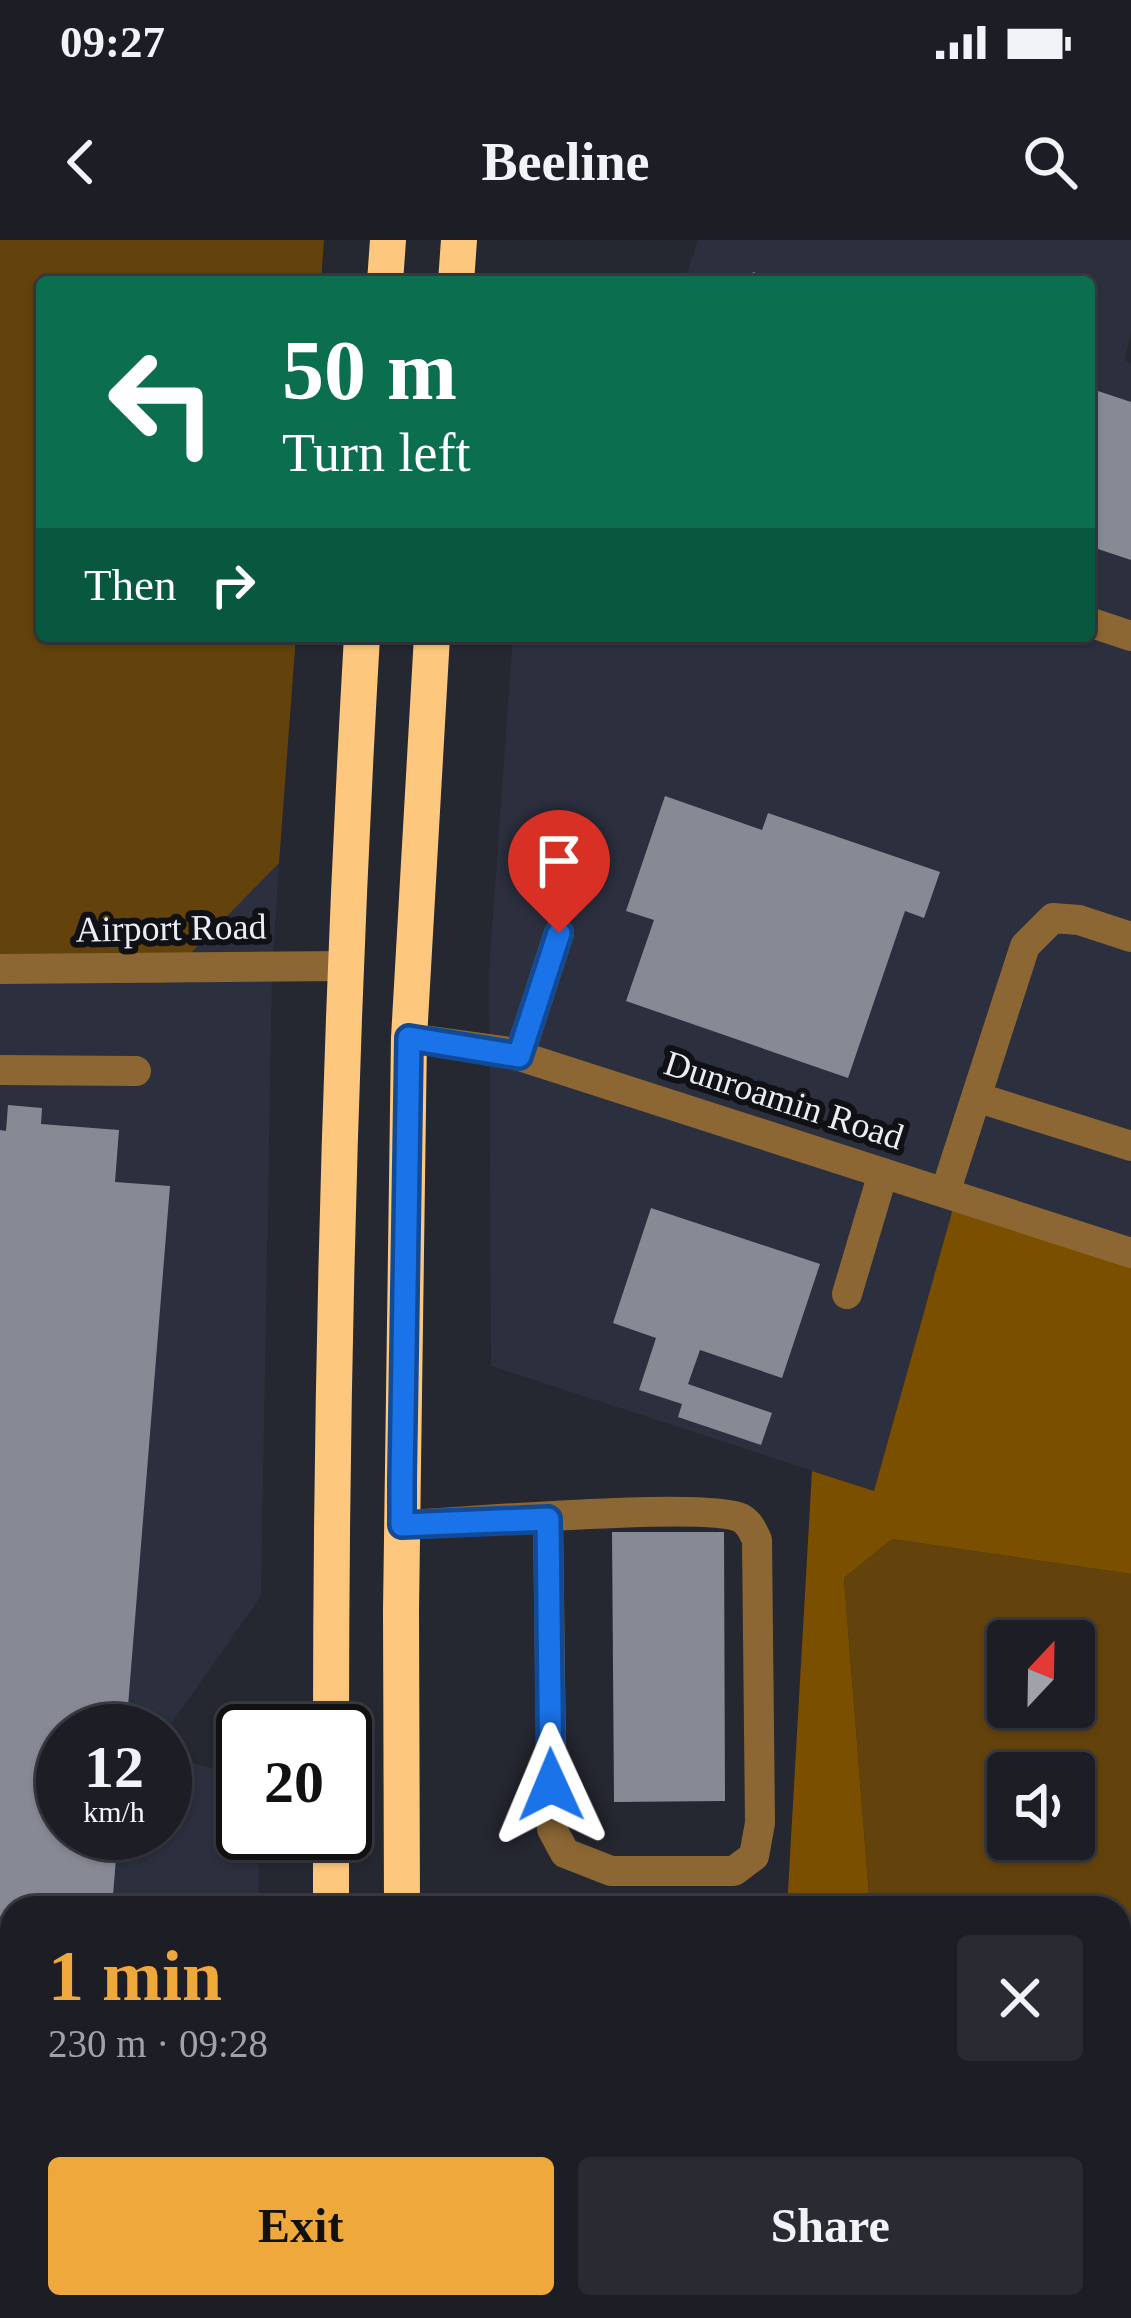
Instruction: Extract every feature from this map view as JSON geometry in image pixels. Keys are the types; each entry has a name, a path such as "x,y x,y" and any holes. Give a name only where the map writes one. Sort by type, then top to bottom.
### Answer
{"highway":[{"path":"385,276 388,240"},
{"path":"456,276 459,240"},
{"path":"331,1704 331,1453 343,966 362,642"},
{"path":"402,1896 409,1038 432,642"},
{"path":"331,1860 331,1896"}],"street":[{"path":"1095,624 1131,637"},
{"path":"945,1193 1025,946 1053,918 1079,920 1131,937"},
{"path":"519,1056 559,933"},
{"name":"Airport Road","path":"0,970 343,966"},
{"name":"Dunroamin Road","path":"409,1038 519,1056 1131,1253"},
{"path":"0,1070 136,1071"},
{"path":"976,1096 1131,1146"},
{"path":"848,1294 883,1173"},
{"path":"402,1525 677,1512 737,1516 748,1523 757,1540 760,1823 754,1856 734,1871 610,1871 565,1853 552,1829 548,1519"}],"shaded area":[{"path":"0,240 324,240 321,276 36,276 36,642 296,642 279,863 162,983 0,981"},
{"path":"698,240 1131,240 1131,330 1125,360 1131,363 1131,1250 957,1195 874,1491 491,1366 489,971 513,642 1095,642 1095,276 686,276"},
{"path":"279,863 272,973 261,1596 185,1704 36,1704 36,1860 192,1860 192,1763 216,1769 216,1860 258,1860 259,1896 0,1896 0,981 162,983"},
{"path":"957,1194 1131,1250 1131,1574 892,1539 844,1578 869,1896 788,1896 812,1471 874,1491"},
{"path":"892,1539 1131,1574 1131,1896 869,1896 844,1578"}],"building":[{"path":"1095,390 1131,402 1131,560 1095,548"},
{"path":"665,796 762,830 768,813 940,872 924,918 905,911 848,1078 626,1001 654,920 626,911"},
{"path":"8,1105 42,1108 41,1124 119,1130 115,1182 170,1186 128,1704 36,1704 36,1860 116,1860 113,1896 0,1896 0,1130 6,1131"},
{"path":"651,1208 820,1264 782,1378 700,1350 688,1384 772,1413 761,1445 678,1417 682,1404 639,1390 656,1338 613,1323"},
{"path":"612,1532 724,1532 725,1801 614,1802"}],"route":[{"path":"551,1785 548,1519 402,1525 402,1480 409,1038 519,1056 559,933"}]}
